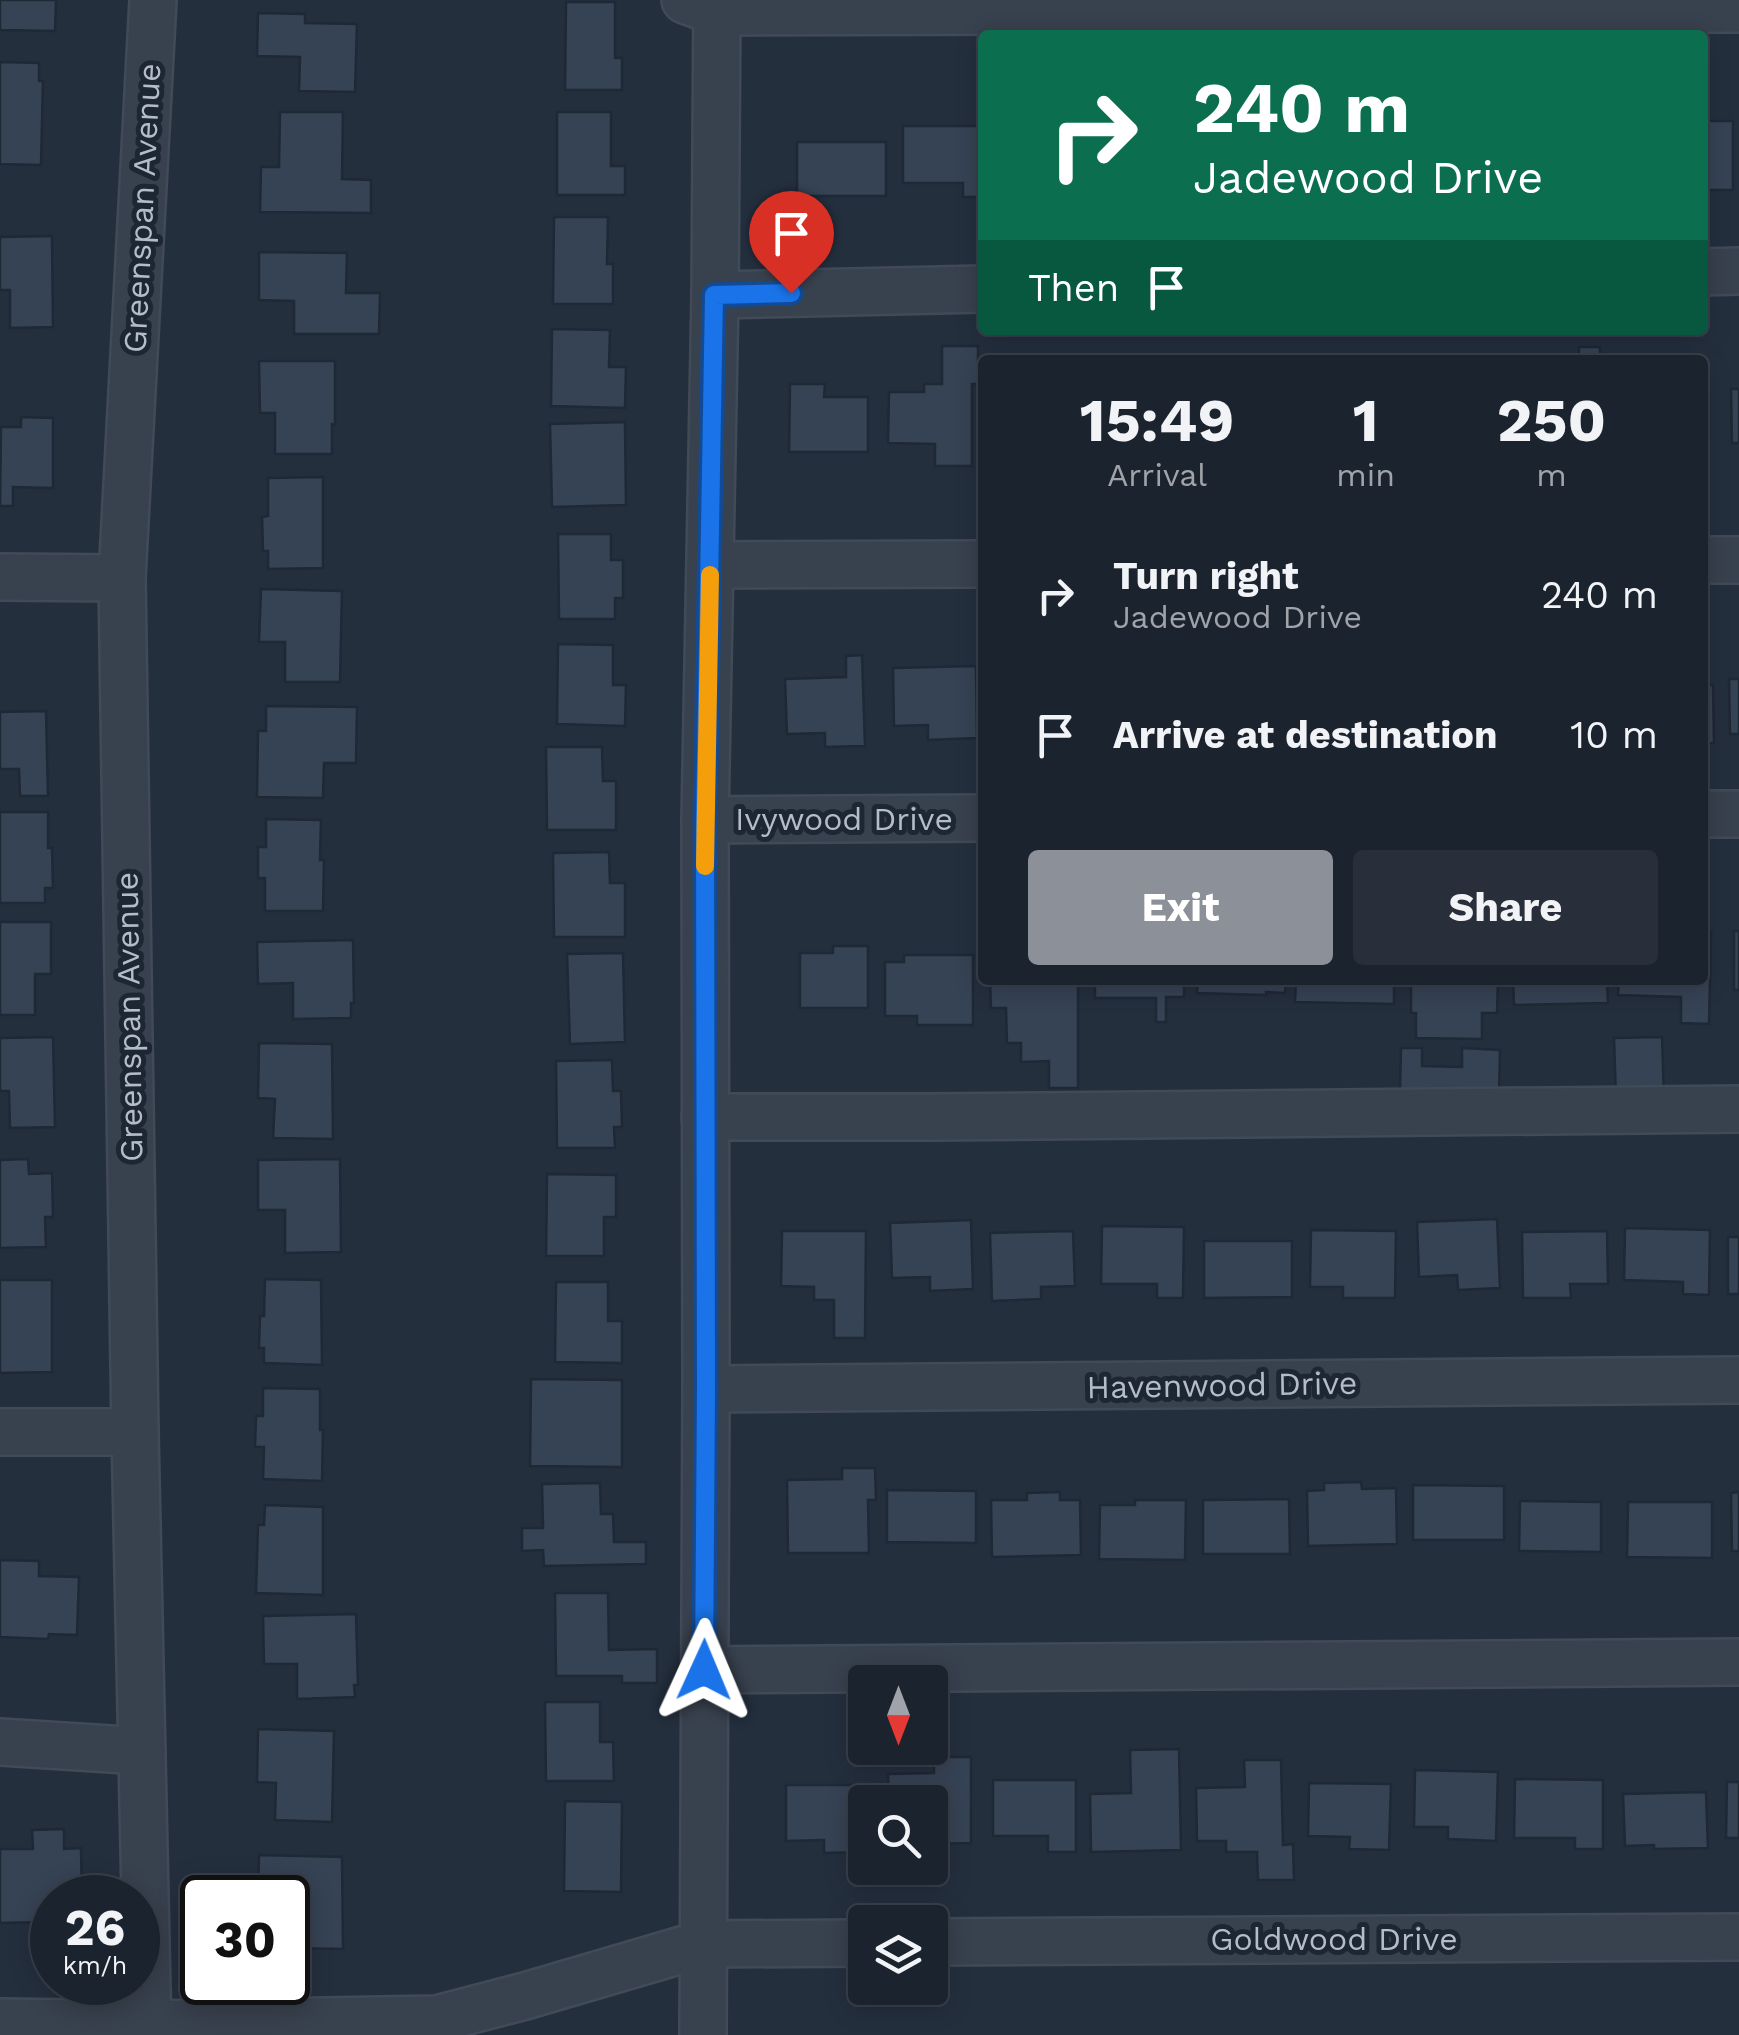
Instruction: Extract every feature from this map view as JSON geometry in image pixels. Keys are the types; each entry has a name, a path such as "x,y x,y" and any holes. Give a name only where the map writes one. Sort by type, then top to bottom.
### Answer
{"street":[{"name":"Greenspan Avenue","path":"148,2029 122,578 153,0"},
{"path":"703,2035 705,820 714,295 706,4 1739,9"},
{"path":"1708,272 1739,271"},
{"path":"714,295 978,288"},
{"path":"1708,560 1739,560"},
{"path":"710,565 978,564"},
{"path":"0,577 122,578"},
{"path":"1708,814 1739,814"},
{"name":"Ivywood Drive","path":"705,820 978,818"},
{"path":"706,1117 1739,1109"},
{"name":"Havenwood Drive","path":"706,1390 1739,1380"},
{"path":"0,1432 136,1432"},
{"path":"704,1670 1739,1662"},
{"path":"0,1742 142,1751"},
{"name":"Goldwood Drive","path":"948,1942 1739,1936"},
{"path":"0,2022 148,2029 438,2027 525,1996 702,1944 848,1943"}],"building":[{"path":"0,0 56,0 55,31 0,30"},
{"path":"566,2 615,2 615,58 622,58 622,90 565,90"},
{"path":"258,13 305,14 305,23 357,24 355,92 299,91 300,57 257,56"},
{"path":"0,62 39,63 39,81 43,81 41,165 0,164"},
{"path":"280,112 343,112 342,179 371,180 371,213 260,212 261,167 279,167"},
{"path":"557,112 611,112 611,166 625,166 625,195 557,195"},
{"path":"1708,121 1733,121 1733,190 1708,190"},
{"path":"903,126 978,126 978,197 963,197 963,183 903,183"},
{"path":"797,142 886,142 886,196 797,196"},
{"path":"554,217 608,217 607,264 613,264 613,304 553,304"},
{"path":"52,236 53,327 10,328 10,290 0,290 0,237"},
{"path":"259,252 347,253 346,293 380,293 379,334 294,334 294,301 259,300"},
{"path":"552,329 610,330 609,367 626,367 625,408 551,406"},
{"path":"942,346 978,346 978,384 972,384 972,466 935,466 935,444 888,443 889,392 924,392 924,384 942,384"},
{"path":"1579,347 1600,347 1600,355 1579,355"},
{"path":"259,361 335,361 332,454 275,454 275,413 260,413"},
{"path":"790,384 825,384 824,397 868,397 868,452 789,452"},
{"path":"1731,389 1739,389 1739,443 1732,443"},
{"path":"21,417 53,418 53,488 13,487 13,506 0,506 1,427 21,427"},
{"path":"625,422 626,505 552,507 550,424"},
{"path":"323,477 323,568 268,569 262,517 268,516 268,478"},
{"path":"558,534 611,534 611,560 623,560 623,598 615,598 615,619 559,619"},
{"path":"261,589 342,591 340,682 285,682 285,642 259,642"},
{"path":"558,644 613,645 613,685 626,685 625,726 557,724"},
{"path":"862,655 865,746 825,747 825,733 787,734 785,679 846,677 846,656"},
{"path":"976,666 977,738 928,740 928,725 894,726 893,668"},
{"path":"1729,679 1739,679 1739,734 1730,734"},
{"path":"1708,685 1713,685 1714,743 1708,743"},
{"path":"266,706 357,707 356,763 324,763 323,798 257,797 258,731 266,731"},
{"path":"46,711 48,796 20,796 19,769 0,769 0,712"},
{"path":"546,747 602,747 603,781 616,781 616,830 547,830"},
{"path":"0,812 48,812 53,888 45,888 45,903 0,903"},
{"path":"266,819 321,820 323,911 265,911 265,878 258,878 258,847 266,847"},
{"path":"609,852 610,883 625,883 625,937 554,937 553,853"},
{"path":"0,922 51,922 51,974 35,974 35,1015 0,1015"},
{"path":"1734,931 1739,931 1739,990 1734,990"},
{"path":"1711,932 1709,1024 1681,1023 1681,997 1618,995 1619,985 1708,985"},
{"path":"353,940 351,1018 293,1019 293,983 258,984 257,942"},
{"path":"833,946 868,946 868,1008 800,1008 800,953 833,953"},
{"path":"623,953 625,1042 570,1044 567,954"},
{"path":"904,955 973,955 973,1025 917,1025 917,1016 885,1016 885,962 904,962"},
{"path":"990,985 1078,985 1078,1088 1049,1088 1049,1061 1021,1062 1021,1043 1007,1043 1006,1008 991,1008"},
{"path":"1095,985 1184,985 1184,997 1166,997 1166,1022 1156,1022 1156,998 1095,998"},
{"path":"1198,985 1286,985 1285,993 1266,995 1197,993"},
{"path":"1296,985 1394,985 1394,1004 1295,1002"},
{"path":"1411,985 1498,985 1497,1013 1482,1013 1482,1039 1416,1038 1416,1013 1411,1013"},
{"path":"1513,985 1607,985 1608,1003 1514,1005"},
{"path":"53,1037 55,1127 10,1128 9,1091 0,1091 0,1038"},
{"path":"1662,1037 1664,1097 1616,1099 1614,1038"},
{"path":"259,1043 332,1044 333,1139 273,1138 275,1099 258,1098"},
{"path":"1401,1048 1422,1048 1422,1066 1462,1067 1462,1048 1500,1050 1499,1097 1400,1090"},
{"path":"612,1060 613,1091 621,1091 622,1127 614,1127 615,1148 557,1148 556,1061"},
{"path":"28,1159 29,1174 52,1173 53,1217 45,1217 46,1247 0,1248 0,1160"},
{"path":"340,1159 341,1252 285,1253 285,1210 258,1210 258,1160"},
{"path":"547,1174 616,1175 616,1217 604,1217 604,1256 546,1256"},
{"path":"1497,1219 1500,1288 1458,1290 1457,1275 1419,1277 1417,1222"},
{"path":"971,1220 973,1289 930,1291 930,1277 892,1278 890,1223"},
{"path":"1102,1226 1184,1227 1183,1298 1157,1298 1157,1284 1101,1284"},
{"path":"1625,1228 1710,1230 1709,1295 1683,1294 1683,1282 1624,1280"},
{"path":"1311,1230 1396,1231 1395,1298 1343,1298 1343,1287 1310,1287"},
{"path":"782,1231 866,1231 865,1338 834,1338 834,1300 814,1300 814,1287 781,1286"},
{"path":"1073,1231 1075,1286 1041,1287 1041,1299 992,1301 990,1233"},
{"path":"1607,1231 1608,1284 1570,1284 1571,1298 1523,1298 1522,1232"},
{"path":"1728,1237 1739,1237 1739,1294 1728,1294"},
{"path":"1204,1241 1292,1241 1292,1297 1204,1298"},
{"path":"265,1279 321,1280 322,1365 264,1363 264,1348 259,1348"},
{"path":"0,1280 52,1280 52,1372 0,1373"},
{"path":"556,1282 608,1282 608,1321 622,1321 622,1363 555,1362"},
{"path":"531,1379 622,1380 622,1467 530,1466"},
{"path":"263,1388 320,1389 322,1481 263,1479 264,1447 255,1447 256,1416 263,1416"},
{"path":"842,1468 875,1468 876,1500 868,1500 869,1553 788,1553 787,1480 842,1479"},
{"path":"1361,1482 1362,1489 1396,1488 1397,1544 1308,1546 1307,1491 1324,1490 1324,1483"},
{"path":"600,1483 601,1514 613,1514 614,1542 646,1542 646,1564 544,1566 543,1550 522,1551 522,1528 543,1528 542,1484"},
{"path":"1413,1485 1504,1486 1504,1540 1413,1540"},
{"path":"887,1490 976,1491 976,1543 887,1542"},
{"path":"1060,1492 1060,1500 1080,1500 1081,1555 992,1557 991,1500 1027,1500 1027,1493"},
{"path":"1739,1492 1739,1551 1732,1551 1731,1493"},
{"path":"1289,1499 1290,1554 1203,1554 1203,1500"},
{"path":"1135,1500 1186,1500 1185,1560 1099,1559 1100,1505 1135,1505"},
{"path":"1520,1501 1601,1502 1601,1552 1519,1551"},
{"path":"1628,1502 1712,1502 1712,1558 1627,1557"},
{"path":"265,1505 323,1507 323,1595 256,1593 258,1525 264,1525"},
{"path":"0,1560 39,1561 39,1576 79,1577 77,1635 49,1634 48,1639 0,1637"},
{"path":"555,1593 608,1593 609,1650 657,1649 657,1683 622,1683 622,1676 556,1676"},
{"path":"356,1614 355,1697 297,1699 297,1664 264,1664 263,1616"},
{"path":"545,1702 600,1702 600,1742 613,1742 614,1781 546,1781"},
{"path":"258,1729 334,1731 332,1822 275,1820 276,1783 257,1782"},
{"path":"1179,1749 1181,1850 1091,1852 1090,1794 1131,1793 1130,1750"},
{"path":"948,1757 971,1757 971,1843 948,1844 948,1785 888,1785 888,1774 934,1773 934,1765 948,1765"},
{"path":"1244,1760 1281,1760 1283,1845 1293,1844 1294,1880 1258,1880 1257,1852 1226,1852 1226,1841 1197,1841 1196,1788 1245,1787"},
{"path":"1415,1770 1498,1772 1496,1841 1448,1839 1448,1827 1414,1827"},
{"path":"1515,1779 1603,1780 1603,1849 1575,1849 1575,1838 1514,1838"},
{"path":"993,1780 1076,1780 1076,1852 1048,1852 1048,1836 993,1836"},
{"path":"1727,1782 1739,1782 1739,1838 1726,1838"},
{"path":"1309,1783 1391,1784 1389,1850 1349,1849 1350,1837 1308,1836"},
{"path":"786,1785 848,1785 848,1852 824,1853 824,1840 786,1841"},
{"path":"1706,1792 1708,1848 1625,1846 1623,1794"},
{"path":"565,1801 622,1802 621,1892 564,1891"},
{"path":"64,1829 64,1849 81,1848 82,1875 30,1875 30,1922 0,1923 0,1849 33,1849 32,1830"},
{"path":"259,1855 342,1857 343,1949 310,1948 310,1875 259,1875"}],"slow traffic":[{"path":"705,866 710,575"}],"route":[{"path":"704,1670 705,820 714,295 791,293"}]}
